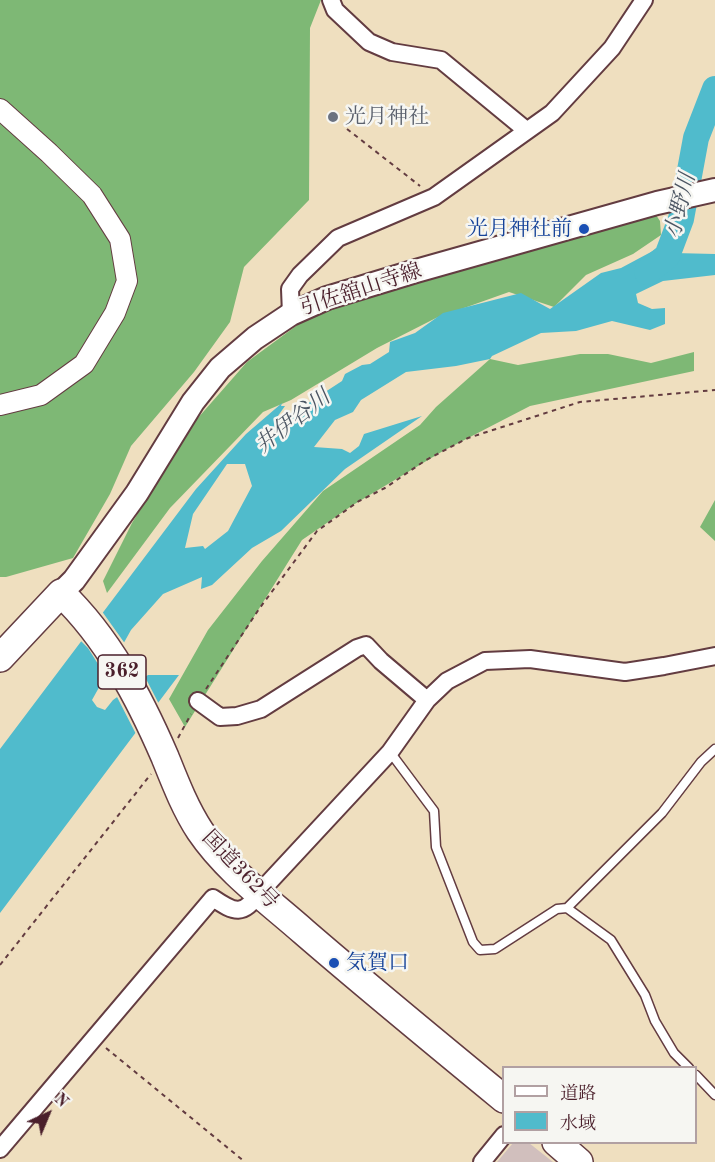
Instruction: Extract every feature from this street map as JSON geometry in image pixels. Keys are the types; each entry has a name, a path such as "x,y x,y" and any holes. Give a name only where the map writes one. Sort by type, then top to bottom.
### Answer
{"highway":[{"path":"0,658 69,600"},
{"name":"国道362号","path":"69,600 94,627 112,655 134,693 176,785 200,831 229,866 502,1097"},
{"path":"557,1144 579,1162"}],"main road":[{"name":"引佐舘山寺線","path":"69,600 74,580 137,494 193,402 220,368 255,338 291,314 327,298 405,274 706,191"}],"street":[{"path":"331,0 334,10 369,42 392,52 441,60 526,130"},
{"path":"291,314 290,289 300,275 338,238 434,197 552,112 612,48 644,0"},
{"path":"0,110 92,195 120,239 127,280 115,313 84,364 41,395 0,405"},
{"path":"198,701 220,717 237,716 261,709 357,648 366,645 381,661 427,700"},
{"path":"0,1149 213,898 229,909 241,911 250,905 390,752 427,700 447,681 484,661 530,659 625,672 715,656"},
{"path":"482,1162 502,1137"}],"lane":[{"path":"390,752 434,812 436,847 473,942 480,950 495,949 557,909 567,908 662,813 701,762 715,749"},
{"path":"567,908 611,940 645,995 654,1021 674,1053 687,1066"},
{"path":"697,1076 715,1095"}],"path":[{"path":"346,129 434,197"},
{"path":"0,965 161,749 176,743 198,701 259,609 317,531 359,501 385,488 426,460 468,438 580,402 715,390"},
{"path":"94,1039 245,1162"}],"shaded area":[{"path":"512,1144 530,1144 553,1162 497,1162"}],"green space":[{"path":"0,0 321,0 310,28 309,200 244,267 230,322 194,372 131,446 110,494 73,558 6,577 0,577"},
{"path":"656,215 660,221 661,235 633,254 586,275 554,307 509,292 436,318 377,348 291,400 263,412 170,508 107,593 103,581 132,523 190,427 247,362 311,315 467,267"},
{"path":"694,352 694,371 530,406 443,451 353,505 302,540 185,727 169,699 208,630 262,561 323,491 420,425 436,407 490,359 518,365 580,354 608,354 651,363"},
{"path":"715,500 715,541 700,527"}],"water":[{"name":"井伊谷川","path":"664,245 674,253 715,254 715,275 663,281 636,294 638,303 652,309 665,308 665,324 650,330 612,321 576,331 541,333 490,359 406,372 361,400 353,412 335,420 314,447 342,449 350,453 359,446 364,434 422,416 345,469 281,531 252,548 212,585 201,589 202,577 163,594 131,630 92,700 97,707 105,710 113,700 148,675 179,675 0,913 0,749 196,489 246,434 282,403 281,406 285,406 275,420 296,411 342,381 345,374 362,365 370,364 389,352 390,342 415,333 443,313 521,293 550,309 601,273 621,268","holes":["227,464 245,464 252,486 228,531 205,549 203,546 185,548 193,514"]}],"pier":[{"path":"101,610 126,645 108,680 88,648 79,639"},
{"path":"144,675 160,706 137,736 116,695"}],"waterway":[{"name":"小野川","path":"647,272 667,256 681,219 696,138 715,89"}],"place":[{"name":"光月神社","path":"333,117"},
{"name":"光月神社前","path":"584,229"},
{"name":"気賀口","path":"334,963"}]}
